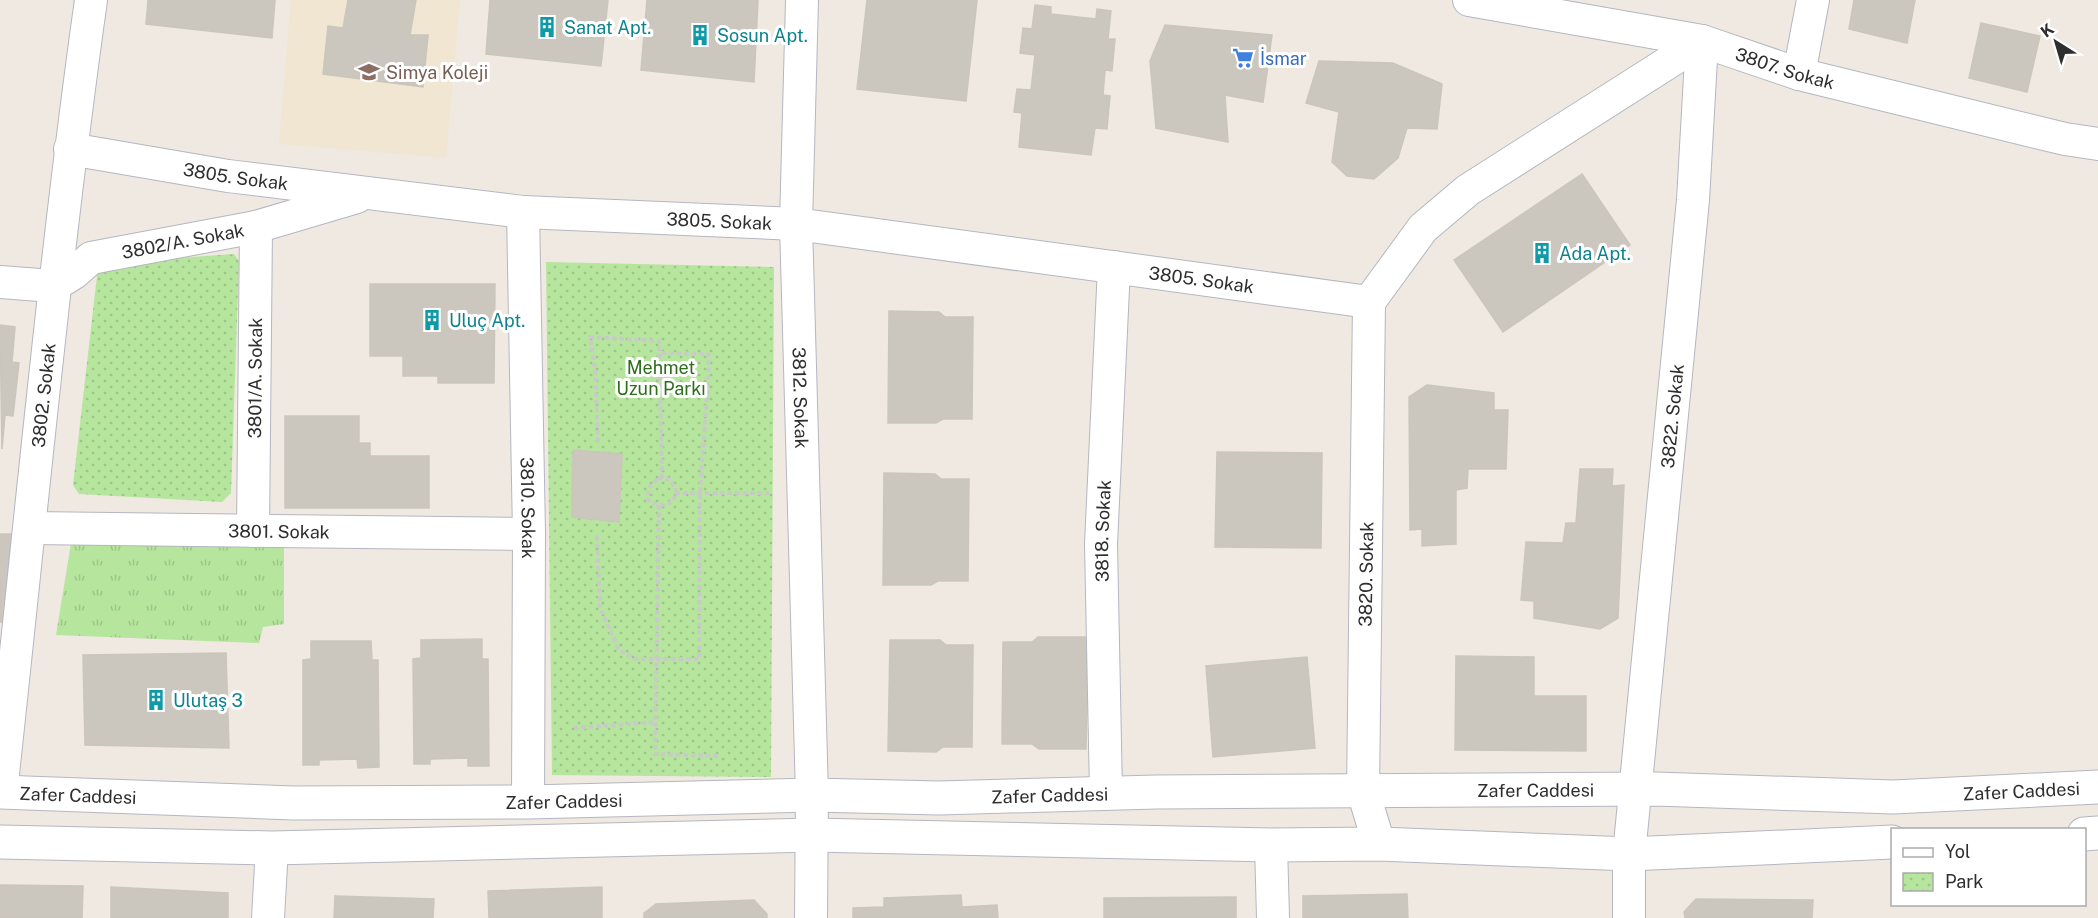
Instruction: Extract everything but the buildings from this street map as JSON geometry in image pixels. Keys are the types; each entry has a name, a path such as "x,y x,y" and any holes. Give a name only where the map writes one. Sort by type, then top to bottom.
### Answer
{"main road":[{"name":"Zafer Caddesi","path":"0,792 293,803 528,802 812,795 939,798 1106,793 1363,791 1635,791 1893,797 2098,787"},
{"path":"0,842 272,848 812,835 1271,845 1378,844 1629,854 1891,842"}],"street":[{"name":"3802. Sokak","path":"0,792 30,528 53,285 91,0"},
{"name":"3812. Sokak","path":"802,0 796,224 812,795 812,918"},
{"name":"3807. Sokak","path":"1469,0 1564,9 1702,41 1799,74 2065,139 2098,144"},
{"path":"1799,74 1813,0"},
{"path":"1370,302 1423,228 1468,190 1702,41"},
{"name":"3822. Sokak","path":"1629,918 1629,854 1693,200 1702,41"},
{"name":"3805. Sokak","path":"70,149 228,176 523,212 796,224 1370,302"},
{"name":"3802/A. Sokak","path":"53,285 74,273 91,258 256,226 370,193"},
{"name":"3810. Sokak","path":"523,212 529,534 528,802"},
{"name":"3801/A. Sokak","path":"253,531 256,226"},
{"name":"3818. Sokak","path":"1106,793 1101,544 1114,267"},
{"path":"0,282 53,285"},
{"name":"3820. Sokak","path":"1370,302 1363,791 1378,844"},
{"name":"3801. Sokak","path":"30,528 529,534"},
{"path":"1271,845 1273,918"},
{"path":"268,918 272,848"}],"path":[{"path":"598,442 595,368 590,337 659,341 662,478"},
{"path":"597,536 600,608 619,650 636,659 699,659 700,492 710,366 708,354 659,353"},
{"path":"658,478 669,479 676,488 675,493 674,500 666,505 659,505 647,499 650,487 658,478"},
{"path":"675,493 805,494"},
{"path":"659,505 655,754 721,756"},
{"path":"574,728 656,722"}],"shaded area":[{"name":"Simya Koleji","path":"291,0 460,0 446,158 279,144"}],"green space":[{"path":"234,254 239,261 231,493 222,502 79,494 73,485 98,267 106,263"},
{"name":"Mehmet Uzun Parkı","path":"546,262 774,267 771,777 552,775"},
{"path":"71,543 284,548 284,624 263,627 259,643 56,635"}],"place":[{"name":"Sanat Apt.","path":"547,27"},
{"name":"Sosun Apt.","path":"700,35"},
{"name":"İsmar","path":"1243,58"},
{"name":"Simya Koleji","path":"369,72"},
{"name":"Ada Apt.","path":"1542,253"},
{"name":"Uluç Apt.","path":"432,320"},
{"name":"Ulutaş 3","path":"156,700"}]}
